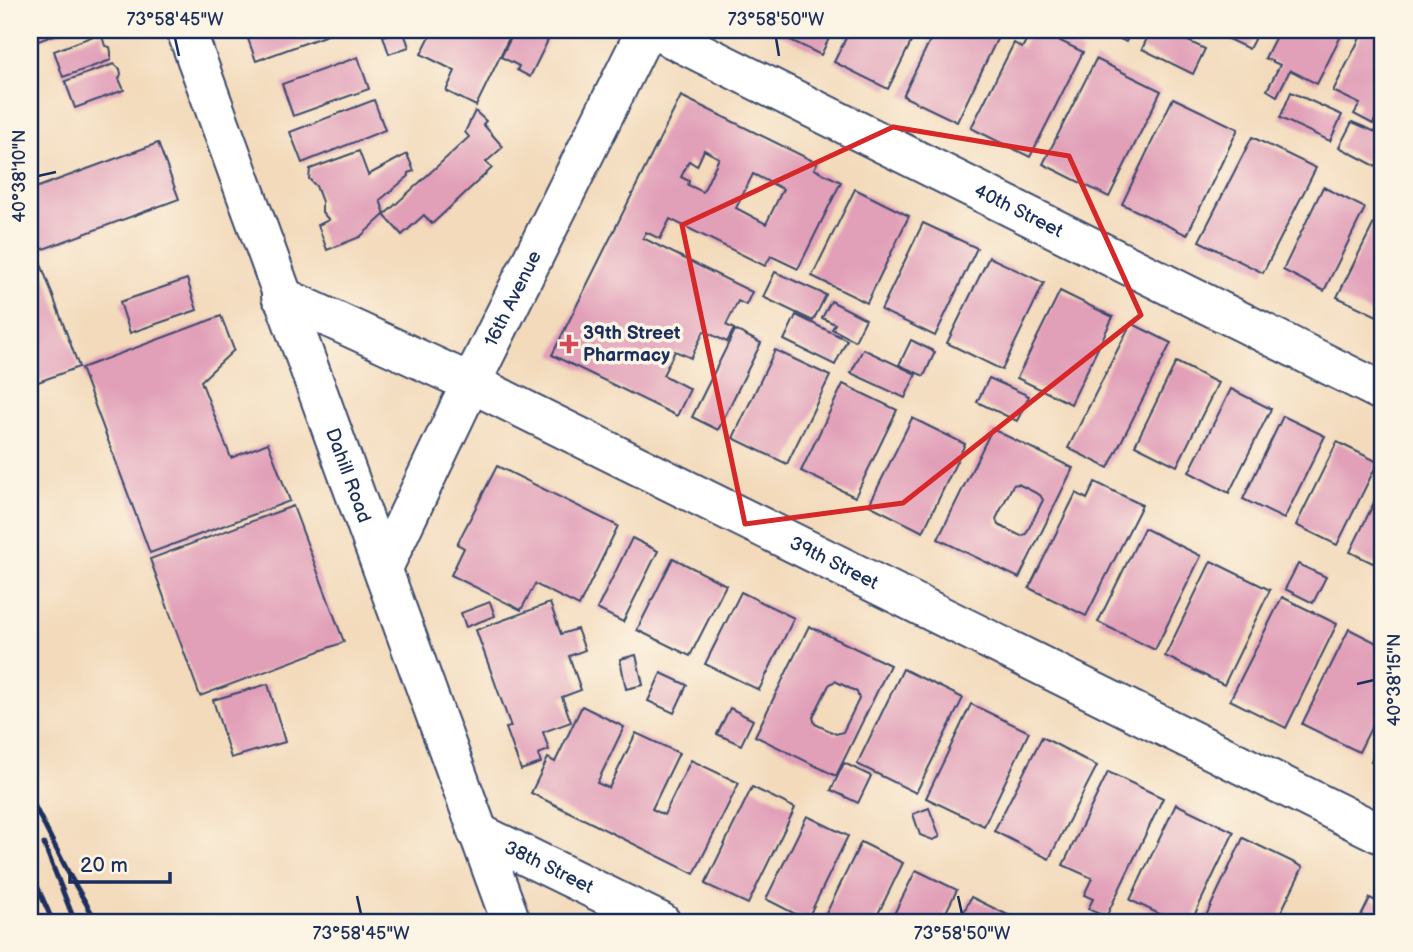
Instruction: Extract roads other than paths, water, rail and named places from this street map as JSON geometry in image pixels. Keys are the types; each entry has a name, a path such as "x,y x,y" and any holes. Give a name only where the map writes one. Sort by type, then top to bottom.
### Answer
{"street":[{"name":"Dahill Road","path":"186,30 511,922"},
{"name":"16th Avenue","path":"383,568 471,383 646,30"},
{"name":"40th Street","path":"655,30 1383,392"},
{"name":"39th Street","path":"281,296 471,383 1383,835"},
{"name":"38th Street","path":"477,832 661,922"}],"railway":[{"path":"30,797 97,922"},
{"path":"44,844 75,922"},
{"path":"30,870 53,922"}],"place":[{"name":"39th Street Pharmacy","path":"569,344"}]}
